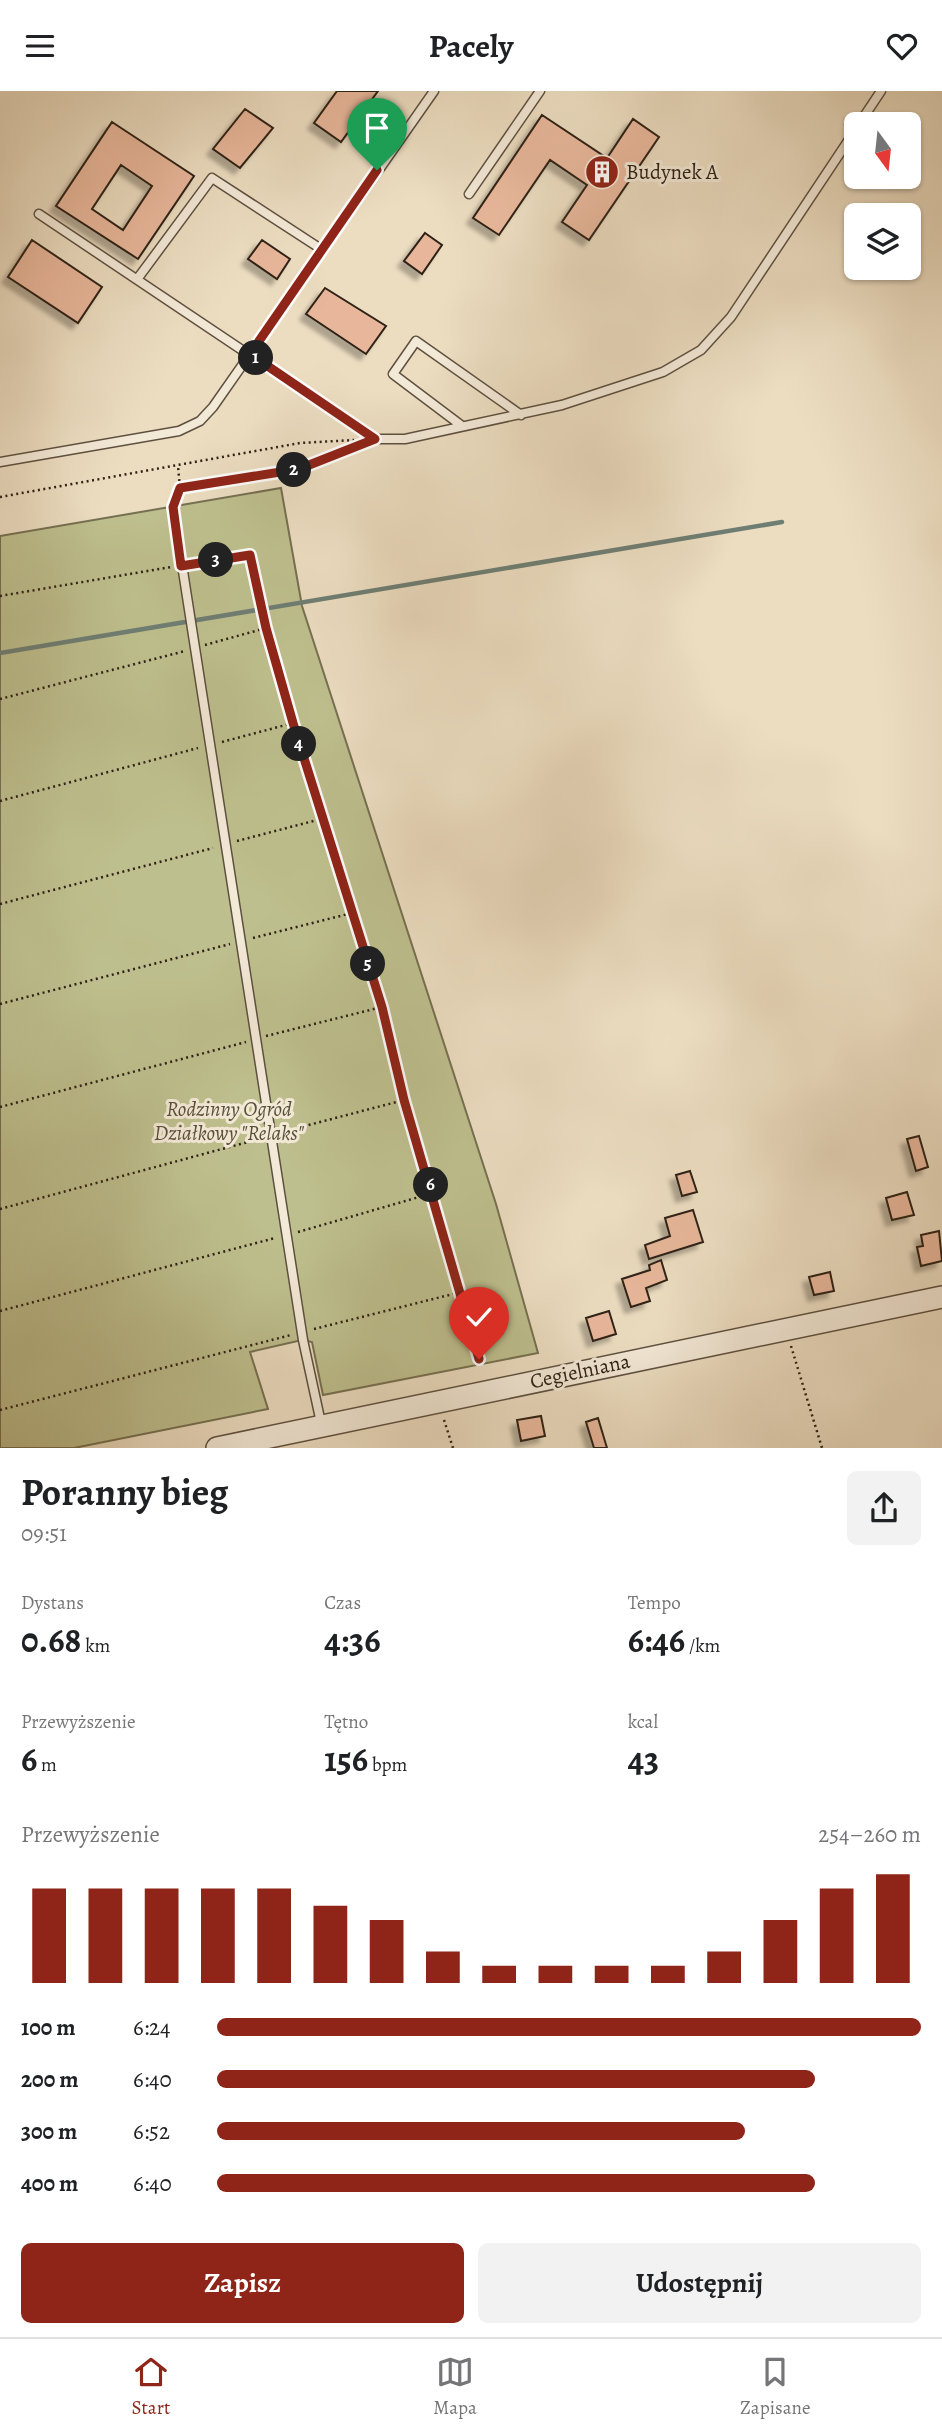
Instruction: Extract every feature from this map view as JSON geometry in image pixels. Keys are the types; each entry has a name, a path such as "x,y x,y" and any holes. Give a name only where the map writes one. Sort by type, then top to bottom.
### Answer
{"street":[{"name":"Cegielniana","path":"218,1448 942,1297"}],"lane":[{"path":"0,461 186,429 206,416 433,91"},
{"path":"469,194 540,91"},
{"path":"867,112 881,91"},
{"path":"39,213 375,439 405,439 521,415 663,372 701,349 731,317 844,147"},
{"path":"138,278 212,178 321,249"},
{"path":"462,426 393,374 416,341 521,415"},
{"path":"173,507 271,1135 321,1426"}],"path":[{"path":"0,497 300,443 375,439"},
{"path":"180,488 299,469 375,439"},
{"path":"173,507 180,488 178,466"},
{"path":"0,596 250,555 266,628 293,723 382,1007 404,1100 479,1359"},
{"path":"0,699 266,628"},
{"path":"0,801 293,723"},
{"path":"0,904 321,818"},
{"path":"0,1004 352,913"},
{"path":"0,1107 382,1007"},
{"path":"0,1209 404,1100"},
{"path":"0,1311 433,1193"},
{"path":"0,1411 461,1292"},
{"path":"786,1329 822,1448"},
{"path":"439,1401 453,1448"}],"green space":[{"name":"Rodzinny Ogród Działkowy \"Relaks\"","path":"281,488 302,606 496,1204 538,1353 323,1395 312,1342 302,1340 250,1352 268,1409 74,1448 0,1448 0,536"}],"building":[{"path":"337,91 378,91 341,142 314,123"},
{"path":"245,109 273,128 240,168 213,149"},
{"name":"Budynek A","path":"542,115 607,158 633,119 659,137 589,240 562,222 587,185 550,160 499,235 473,218"},
{"path":"112,122 194,176 138,259 56,206","holes":["121,165 152,186 123,230 92,209"]},
{"path":"425,233 442,245 422,274 404,261"},
{"path":"32,240 102,287 78,323 8,277"},
{"path":"262,240 290,259 277,279 248,259"},
{"path":"325,288 386,326 366,354 306,314"},
{"path":"919,1136 928,1167 916,1171 907,1139"},
{"path":"690,1171 697,1192 682,1196 676,1175"},
{"path":"907,1192 914,1215 892,1220 886,1198"},
{"path":"693,1210 703,1242 649,1259 645,1245 670,1236 665,1218"},
{"path":"939,1231 942,1261 921,1266 917,1247 923,1246 921,1235"},
{"path":"661,1260 667,1280 646,1288 650,1301 631,1307 622,1279 650,1270 649,1265"},
{"path":"830,1272 834,1291 814,1295 809,1277"},
{"path":"609,1311 616,1334 593,1341 586,1318"},
{"path":"541,1416 545,1436 521,1441 517,1420"},
{"path":"598,1418 607,1448 594,1448 586,1422"}],"waterway":[{"path":"0,653 782,522"}],"place":[{"name":"Budynek A","path":"602,172"}],"route":[{"path":"377,170 250,354 375,439 299,469 180,488 173,507 181,566 250,555 266,628 293,723 382,1007 404,1100 479,1359"}]}
